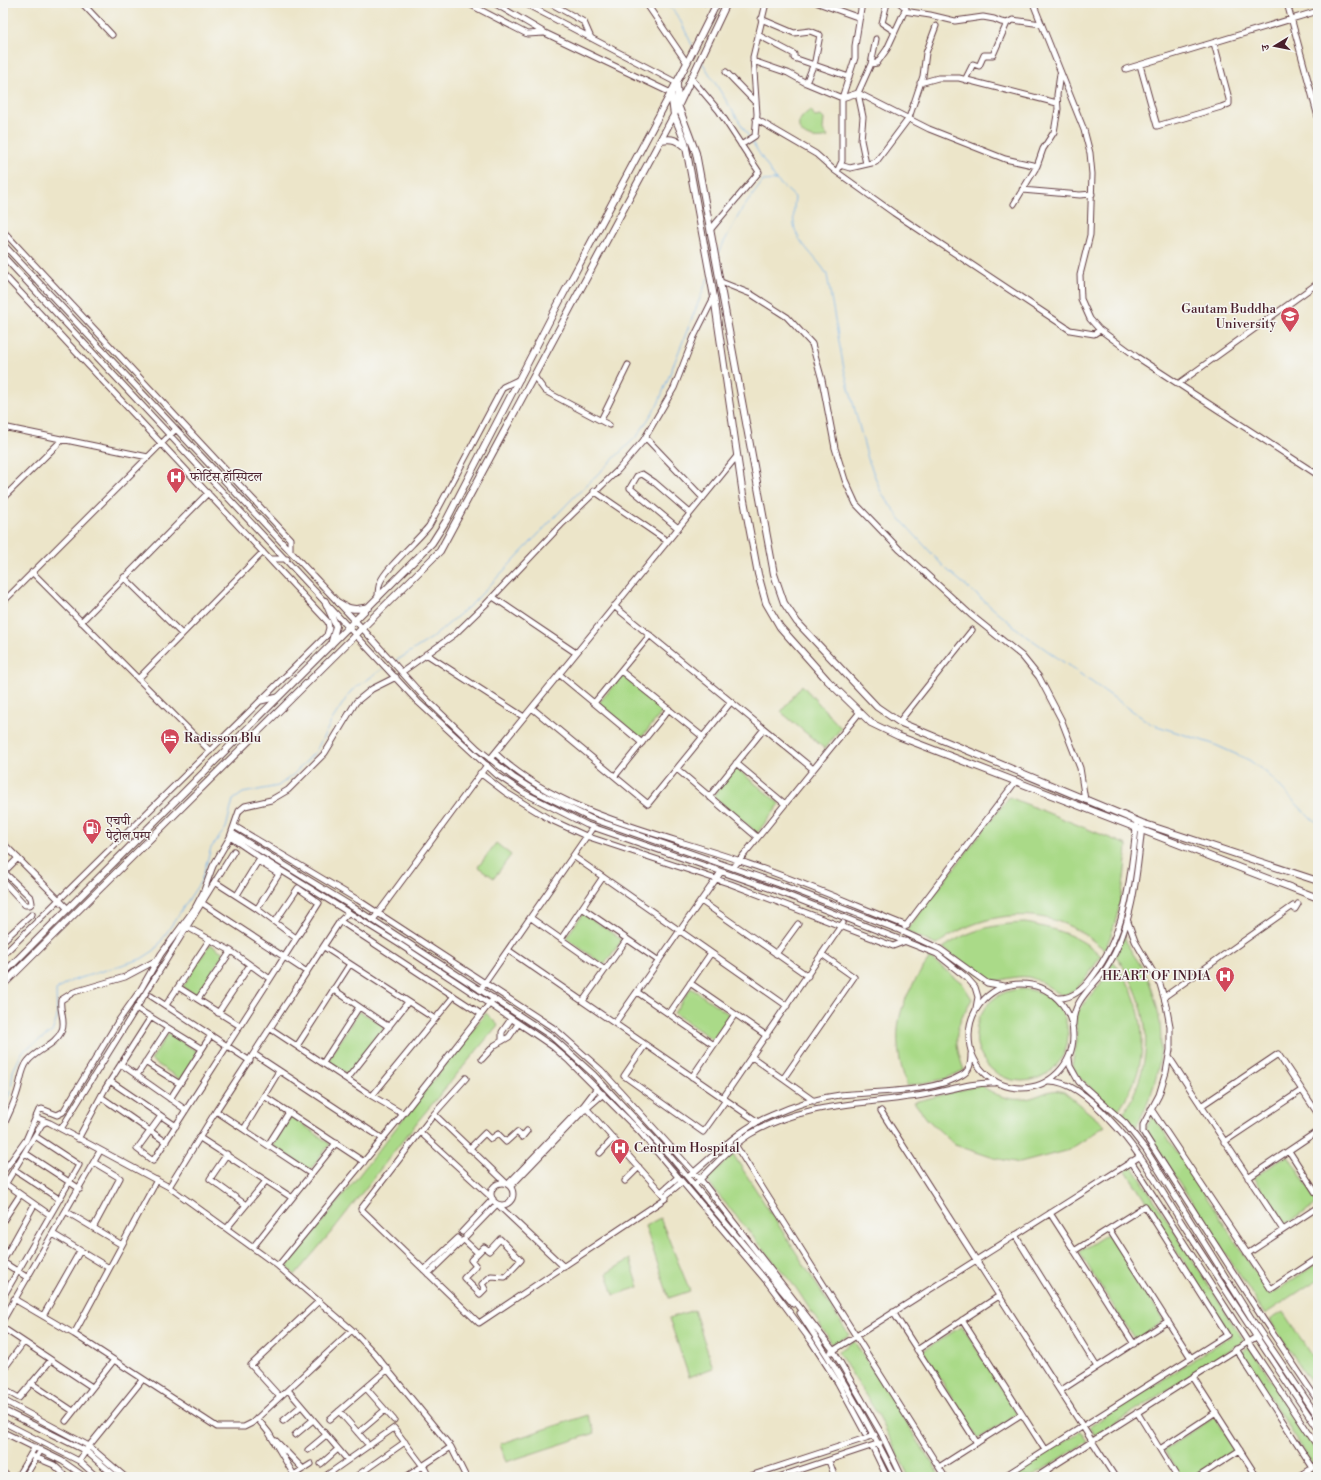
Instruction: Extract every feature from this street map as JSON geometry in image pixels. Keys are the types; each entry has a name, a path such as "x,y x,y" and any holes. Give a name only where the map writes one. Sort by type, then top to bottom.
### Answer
{"main road":[{"path":"3,974 378,599 432,543 446,521 689,61 716,3"},
{"path":"3,985 440,551 661,140 727,3"},
{"path":"677,83 678,105 696,153 711,228 774,574 784,603 797,622 877,707 899,722 1085,800 1139,826 1318,881"},
{"path":"671,93 674,115 686,148 713,294 737,456 756,567 766,603 780,627 828,681 871,723 898,736 1139,826 1318,898"},
{"path":"661,140 670,138 677,140 686,148"},
{"path":"325,601 336,626 330,647"},
{"path":"339,603 348,609 355,610 370,607"}],"street":[{"path":"82,3 112,35"},
{"path":"467,3 527,34 545,33"},
{"path":"494,3 545,33 671,93"},
{"path":"524,3 677,83"},
{"path":"550,3 584,22 591,38"},
{"path":"646,3 689,61"},
{"path":"706,3 711,3"},
{"path":"741,145 755,136 756,103 753,62 761,19 766,3"},
{"path":"818,3 860,18"},
{"path":"837,172 842,161 842,98 855,58 855,46 862,3"},
{"path":"887,3 882,23 894,31"},
{"path":"871,64 877,63 886,49 906,8 902,3"},
{"path":"1033,3 1084,130 1090,153 1092,194 1090,235 1080,275 1081,299 1090,319 1100,330 1137,357 1318,475"},
{"path":"1287,3 1318,117"},
{"path":"904,11 930,14 955,21 983,17 1008,23"},
{"path":"1310,15 1318,11"},
{"path":"1126,69 1292,20 1318,14"},
{"path":"761,19 794,33 810,31 820,35 814,64 806,83"},
{"path":"966,80 974,64 979,66 984,54 992,55 1008,23 1013,20 1041,24"},
{"path":"840,165 850,168 876,162 909,118 920,83 926,53 936,26"},
{"path":"758,35 794,54 794,58 849,77"},
{"path":"866,164 861,140 863,117 858,93 871,64 876,39"},
{"path":"1140,65 1157,126 1221,107 1229,104 1230,99 1214,43"},
{"path":"753,62 788,73 806,83 842,98 858,93 929,129 1005,159 1037,166"},
{"path":"726,72 756,103"},
{"path":"1014,204 1037,166 1043,149 1054,132 1060,73"},
{"path":"920,83 946,77 966,80 1057,103"},
{"path":"691,78 719,111 759,172 711,228"},
{"path":"756,119 816,154 837,172 894,213 1070,330 1094,334 1100,330"},
{"path":"1022,190 1080,195 1092,194"},
{"path":"3,231 290,539 290,551"},
{"path":"3,244 356,621 423,696 490,759 513,777 535,791 590,818 733,868 902,932 940,949 987,983 1004,986 1028,983 1046,989 1058,998 1068,1012 1074,1030"},
{"path":"3,256 287,559 418,702 497,775 524,793 593,827 777,891 844,919 906,941 937,954 976,987 978,996 976,1008 970,1024 969,1041 971,1063 968,1070 963,1075 948,1081 923,1087 839,1095 814,1101 770,1116 746,1128 688,1177"},
{"path":"3,274 270,559 328,622 329,628 327,635 3,955"},
{"path":"721,280 751,294 787,317 812,344 822,380 835,448 845,480 856,504 900,550 971,615 1022,656 1039,677 1061,719 1080,768 1085,800"},
{"path":"1178,384 1318,283"},
{"path":"400,670 455,634 493,597 594,491 618,470 646,438 674,388 713,294"},
{"path":"601,420 628,365"},
{"path":"534,376 545,391 609,425"},
{"path":"378,599 380,582 385,572 418,540 429,526 503,387 520,379"},
{"path":"3,427 148,457"},
{"path":"3,602 176,429"},
{"path":"646,438 703,498"},
{"path":"3,498 63,439"},
{"path":"490,759 737,456"},
{"path":"678,528 630,488 637,476 642,474 654,482 690,513"},
{"path":"594,491 667,542"},
{"path":"81,622 208,492"},
{"path":"138,679 263,552"},
{"path":"270,559 287,559"},
{"path":"32,572 210,751"},
{"path":"124,577 182,634"},
{"path":"493,597 576,653"},
{"path":"614,606 813,769"},
{"path":"899,722 972,630"},
{"path":"594,703 650,635"},
{"path":"426,654 524,717"},
{"path":"621,671 703,737"},
{"path":"559,674 642,743"},
{"path":"3,1172 26,1140 39,1110 42,1109 57,1116 63,1112 117,1023 141,989 158,959 195,908 203,893 213,866 231,835 239,811 245,806 278,796 301,778 325,753 356,702 372,689 394,675"},
{"path":"260,701 280,697"},
{"path":"532,708 648,804 732,702"},
{"path":"615,776 669,709"},
{"path":"733,868 860,712"},
{"path":"709,796 764,729"},
{"path":"495,753 520,773 547,789 592,812 738,860 907,926"},
{"path":"736,763 785,804"},
{"path":"373,920 486,765"},
{"path":"677,769 757,837"},
{"path":"480,773 505,792 549,819 586,836 716,879 893,946 906,941"},
{"path":"902,932 1016,781"},
{"path":"234,826 378,913 555,1029 601,1070 700,1179 833,1350 881,1433 902,1477"},
{"path":"694,1185 749,1135 773,1123 808,1111 841,1104 924,1095 980,1082 995,1083 1020,1088 1031,1088 1047,1081 1058,1073 1069,1058 1072,1049 1075,1009 1106,968 1117,949 1127,919 1132,903 1139,826"},
{"path":"1058,998 1067,998 1071,996 1088,982 1112,947 1121,923 1139,826"},
{"path":"480,990 593,827"},
{"path":"231,835 258,856 399,944 552,1046 597,1088 639,1131 787,1307 838,1383 865,1432"},
{"path":"231,835 373,920 494,998 551,1036 594,1074 688,1177 800,1312 843,1380 874,1435 894,1477"},
{"path":"3,843 68,909"},
{"path":"61,1128 234,851"},
{"path":"573,856 787,1006"},
{"path":"3,881 25,905 30,905 32,903 31,898 4,872 18,858"},
{"path":"237,896 258,861 279,874 257,909"},
{"path":"615,1023 721,872"},
{"path":"561,939 603,877"},
{"path":"215,882 257,909 296,938"},
{"path":"161,1116 137,1149 153,1161 319,903 298,888 275,922"},
{"path":"701,901 808,976"},
{"path":"202,903 307,972"},
{"path":"1164,997 1293,906 1295,909 1298,904"},
{"path":"582,908 659,961"},
{"path":"169,1187 216,1111 271,1029 340,921 348,913"},
{"path":"3,941 32,914"},
{"path":"531,918 605,970"},
{"path":"645,1045 624,1076 703,1132 752,1057 843,926 844,919"},
{"path":"1127,919 1135,941 1160,984 1170,1026 1169,1057 1159,1095 1143,1125 1144,1132 1263,1319 1318,1401"},
{"path":"340,921 481,1014"},
{"path":"776,954 798,924"},
{"path":"187,927 231,951 270,979"},
{"path":"166,1005 210,939"},
{"path":"583,1001 627,939"},
{"path":"324,947 435,1019"},
{"path":"508,950 758,1122"},
{"path":"198,999 231,951"},
{"path":"669,1014 711,953"},
{"path":"783,1079 854,976 823,955"},
{"path":"3,1127 14,1102 25,1066 29,1060 51,1044 62,1029 64,1023 60,1007 61,1000 74,992 125,977 158,959"},
{"path":"297,1046 350,964"},
{"path":"218,1012 250,965"},
{"path":"690,983 767,1036"},
{"path":"976,1008 988,995 1004,986"},
{"path":"178,988 240,1026"},
{"path":"333,989 389,1027"},
{"path":"637,992 714,1045"},
{"path":"151,996 228,1045 250,1061"},
{"path":"372,1096 454,996"},
{"path":"278,1266 403,1114 494,998"},
{"path":"348,1078 408,1002"},
{"path":"323,1063 359,1007"},
{"path":"136,1008 202,1049"},
{"path":"692,1077 735,1014"},
{"path":"78,1139 110,1081 122,1065 151,1017"},
{"path":"502,1041 502,1032 511,1019"},
{"path":"482,1059 495,1045 509,1037 518,1024"},
{"path":"136,1075 168,1028"},
{"path":"271,1029 348,1078 372,1096 403,1114"},
{"path":"170,1099 211,1034"},
{"path":"971,1052 979,1066 995,1083"},
{"path":"254,1054 383,1138"},
{"path":"1201,1106 1278,1054 1318,1114"},
{"path":"752,1057 814,1101"},
{"path":"1169,1057 1283,1230"},
{"path":"1069,1058 1070,1066 1079,1082 1125,1123 1143,1145 1255,1324 1318,1417"},
{"path":"145,1062 180,1084"},
{"path":"122,1065 186,1110"},
{"path":"244,1129 279,1071"},
{"path":"466,1078 434,1114 361,1209 479,1324 666,1198 614,1138 585,1108"},
{"path":"110,1081 176,1126"},
{"path":"1047,1081 1057,1081 1065,1084 1081,1094 1110,1119 1139,1157 1256,1337 1318,1429"},
{"path":"585,1108 597,1088"},
{"path":"1224,1142 1302,1090"},
{"path":"462,1237 492,1200 491,1192 494,1186 508,1184 585,1108 603,1094"},
{"path":"264,1096 364,1162"},
{"path":"101,1097 166,1142"},
{"path":"1151,1109 1271,1289 1318,1258"},
{"path":"881,1110 1115,1477"},
{"path":"216,1111 311,1174"},
{"path":"268,1146 289,1112"},
{"path":"434,1114 508,1184 514,1194 511,1201 505,1205 497,1204"},
{"path":"35,1117 61,1128 78,1139 169,1187 278,1266 352,1330 388,1369 451,1447 466,1477"},
{"path":"46,1122 42,1124 4,1186 50,1215"},
{"path":"470,1148 485,1133 491,1139 498,1134 506,1142 517,1132 522,1137 527,1131"},
{"path":"1248,1178 1318,1131"},
{"path":"420,1132 564,1267"},
{"path":"3,1298 79,1165 35,1136"},
{"path":"200,1138 227,1154 291,1197"},
{"path":"600,1153 614,1138"},
{"path":"1143,1145 1149,1140"},
{"path":"253,1247 291,1197 336,1143"},
{"path":"736,1146 855,1336 946,1477"},
{"path":"1289,1150 1318,1196"},
{"path":"3,1320 14,1299 80,1190 100,1151"},
{"path":"25,1153 80,1190"},
{"path":"227,1154 210,1179 246,1205"},
{"path":"827,1354 1139,1157"},
{"path":"1131,1161 1318,1447"},
{"path":"94,1228 120,1178 95,1163"},
{"path":"625,1182 640,1168"},
{"path":"15,1170 59,1199"},
{"path":"663,1194 678,1176"},
{"path":"74,1334 157,1180"},
{"path":"227,1228 266,1181"},
{"path":"663,1194 682,1182"},
{"path":"3,1221 20,1195"},
{"path":"28,1278 3,1261 34,1204"},
{"path":"426,1272 497,1204"},
{"path":"1003,1477 1227,1335 1145,1206 1074,1251"},
{"path":"1247,1254 1318,1207"},
{"path":"67,1212 122,1245"},
{"path":"1050,1213 1134,1344"},
{"path":"1109,1229 1191,1358"},
{"path":"53,1234 109,1268"},
{"path":"1015,1235 1097,1367"},
{"path":"462,1237 478,1253"},
{"path":"500,1239 521,1260 504,1277 491,1276 482,1284 485,1289 480,1294 464,1278 476,1266 471,1260 478,1253 484,1247 489,1251 500,1239"},
{"path":"43,1316 80,1251"},
{"path":"3,1284 9,1288"},
{"path":"917,1350 1000,1296"},
{"path":"14,1299 74,1334 217,1427 244,1427 257,1418 352,1330"},
{"path":"280,1397 251,1365 319,1301"},
{"path":"893,1312 977,1443"},
{"path":"962,1320 1045,1450"},
{"path":"1060,1391 1168,1321"},
{"path":"3,1328 92,1387"},
{"path":"1036,1477 1256,1337"},
{"path":"3,1370 24,1342"},
{"path":"1236,1349 1313,1468 1298,1477"},
{"path":"3,1389 19,1398 51,1360"},
{"path":"66,1421 114,1360"},
{"path":"330,1419 388,1369"},
{"path":"1193,1377 1257,1477"},
{"path":"79,1460 143,1379"},
{"path":"838,1383 843,1380"},
{"path":"31,1383 73,1412"},
{"path":"366,1388 394,1420"},
{"path":"288,1390 345,1457"},
{"path":"3,1400 89,1446 125,1477"},
{"path":"283,1421 301,1406"},
{"path":"3,1410 86,1451 116,1477"},
{"path":"358,1433 385,1410"},
{"path":"339,1411 366,1442"},
{"path":"1137,1412 1177,1477"},
{"path":"1160,1449 1216,1412"},
{"path":"939,1467 1022,1414"},
{"path":"257,1418 303,1469"},
{"path":"295,1435 313,1420"},
{"path":"857,1442 865,1432 865,1420"},
{"path":"3,1422 79,1460 98,1477"},
{"path":"324,1477 392,1429 396,1429 423,1466 429,1477"},
{"path":"3,1432 62,1461 86,1477"},
{"path":"269,1433 292,1476 311,1464"},
{"path":"747,1477 881,1433"},
{"path":"308,1450 326,1435"},
{"path":"355,1477 406,1442"},
{"path":"863,1450 885,1442"},
{"path":"17,1477 35,1447"},
{"path":"406,1477 451,1447"},
{"path":"778,1477 863,1450 873,1448 883,1453"},
{"path":"873,1448 887,1477"},
{"path":"321,1464 338,1449"},
{"path":"25,1477 41,1450"},
{"path":"1198,1477 1240,1450"},
{"path":"30,1455 54,1465 67,1477"},
{"path":"829,1460 835,1477"},
{"path":"1046,1471 1050,1477"},
{"path":"3,1472 8,1477"}],"green space":[{"path":"811,110 815,117 821,116 824,119 823,130 828,137 812,138 801,132 799,122 803,116"},
{"path":"622,675 664,710 641,738 599,703"},
{"path":"802,685 841,728 825,749 781,712"},
{"path":"736,768 780,804 757,833 713,796"},
{"path":"1009,797 1127,845 1121,899 1105,950 1090,938 1063,923 1044,918 1025,916 1006,916 969,926 952,934 936,945 906,931"},
{"path":"496,843 511,855 494,878 478,867"},
{"path":"583,913 622,940 604,965 566,938"},
{"path":"1025,923 1055,930 1075,938 1093,949 1101,956 1089,974 1071,992 1060,994 1041,982 1028,977 988,981 943,948 972,932 1003,925"},
{"path":"1124,935 1128,946 1147,977 1159,1017 1161,1036 1157,1074 1152,1092 1135,1129 1122,1116 1133,1096 1141,1075 1145,1055 1146,1035 1143,1015 1137,995 1128,975 1116,956"},
{"path":"210,944 224,953 197,996 183,987"},
{"path":"930,958 962,983 972,999 962,1018 957,1033 958,1049 964,1070 945,1079 907,1086 901,1067 898,1050 899,1019 903,1004 910,990"},
{"path":"1113,961 1128,983 1138,1009 1142,1036 1142,1049 1137,1076 1128,1095 1117,1112 1080,1078 1072,1065 1077,1041 1076,1014 1101,984"},
{"path":"691,988 730,1015 713,1040 674,1013"},
{"path":"1022,989 1039,993 1054,1003 1064,1018 1068,1035 1064,1052 1054,1067 1039,1077 1022,1081 1005,1077 990,1067 980,1052 976,1035 980,1018 990,1003 1005,993"},
{"path":"359,1011 386,1027 349,1075 328,1061"},
{"path":"486,1013 498,1025 418,1121 333,1230 295,1275 287,1267"},
{"path":"168,1033 198,1052 181,1080 151,1060"},
{"path":"981,1085 993,1093 1013,1099 1027,1099 1052,1091 1064,1092 1105,1126 1069,1150 1020,1163 994,1158 955,1145 927,1119 914,1102"},
{"path":"1153,1115 1270,1295 1318,1263 1318,1279 1265,1314 1145,1130"},
{"path":"291,1116 330,1144 310,1170 272,1145"},
{"path":"733,1154 849,1335 833,1345 796,1288 706,1180"},
{"path":"1288,1155 1318,1203 1285,1225 1253,1178"},
{"path":"1132,1165 1244,1341 1095,1436 1089,1427 1231,1336 1125,1169"},
{"path":"660,1218 690,1291 669,1298 645,1226"},
{"path":"1109,1233 1164,1321 1135,1340 1079,1252"},
{"path":"630,1259 639,1287 614,1295 607,1273"},
{"path":"694,1310 713,1368 689,1377 669,1318"},
{"path":"1283,1312 1318,1364 1318,1393 1270,1320"},
{"path":"962,1326 1017,1414 978,1439 923,1351"},
{"path":"854,1341 941,1477 909,1477 880,1418 838,1352"},
{"path":"1250,1347 1318,1454 1318,1477 1302,1477 1315,1468 1241,1353"},
{"path":"588,1415 595,1433 506,1462 500,1444"},
{"path":"1215,1417 1236,1450 1193,1477 1181,1477 1164,1450"},
{"path":"1081,1431 1088,1441 1031,1477 1009,1477"}],"waterway":[{"path":"667,3 679,18 692,45"},
{"path":"702,62 749,137"},
{"path":"752,142 776,180"},
{"path":"718,253 741,211 763,181 776,180 795,197 794,225 796,232 799,239 827,275 844,369 868,459 881,492 901,520 945,568 1021,632 1151,724 1213,744 1249,760 1268,774 1310,818 1318,822"},
{"path":"396,661 432,638 473,603 569,502 638,435 658,404 708,278"},
{"path":"3,1108 11,1090 13,1071 23,1051 52,1032 57,1018 56,990 71,981 141,959 155,950 201,881 211,848 226,828 233,800 243,793 278,786 293,775 316,751 332,720 351,691 384,668"}],"place":[{"name":"Gautam Buddha University","path":"1290,333"},
{"name":"फोर्टिस हॉस्पिटल","path":"176,494"},
{"name":"Radisson Blu","path":"170,755"},
{"name":"एचपी पेट्रोल पम्प","path":"92,845"},
{"name":"HEART OF INDIA","path":"1225,993"},
{"name":"Centrum Hospital","path":"620,1165"}]}
